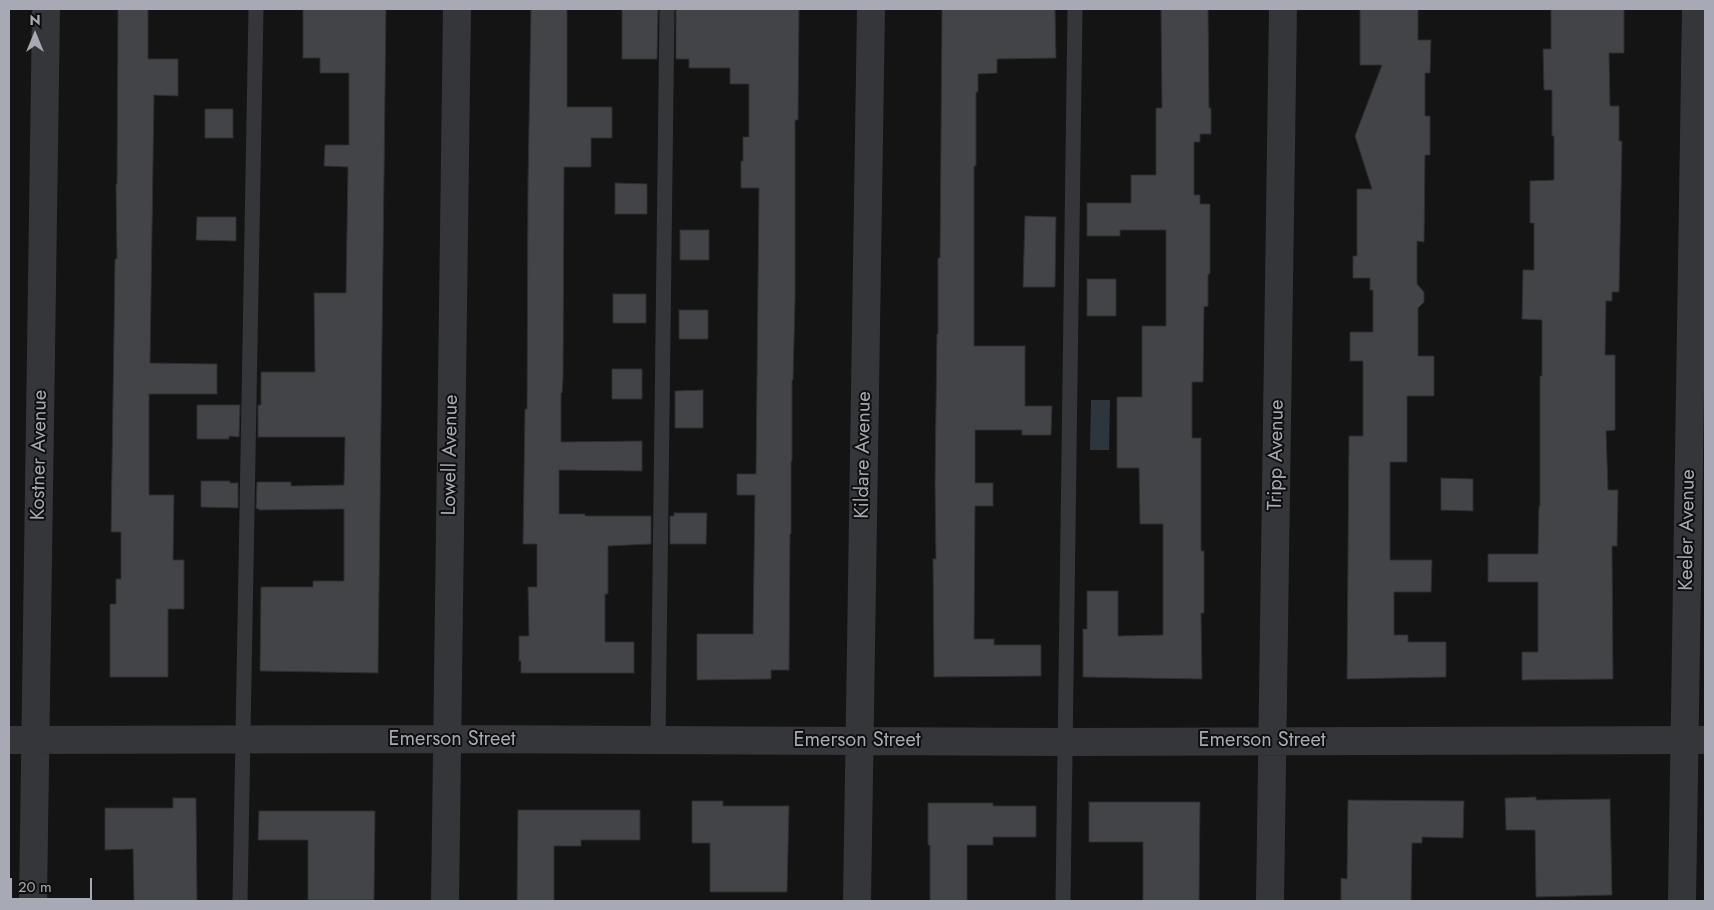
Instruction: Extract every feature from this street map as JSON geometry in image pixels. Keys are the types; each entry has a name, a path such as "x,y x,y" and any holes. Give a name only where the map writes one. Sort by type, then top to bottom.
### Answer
{"street":[{"name":"Kostner Avenue","path":"33,901 46,9"},
{"name":"Lowell Avenue","path":"445,901 457,9"},
{"name":"Kildare Avenue","path":"857,901 871,9"},
{"name":"Tripp Avenue","path":"1270,901 1283,9"},
{"name":"Keeler Avenue","path":"1682,901 1695,740 1696,9"},
{"name":"Emerson Street","path":"9,740 447,739 859,742 1695,740"}],"lane":[{"path":"240,901 256,9"},
{"path":"658,740 667,9"},
{"path":"1063,901 1075,9"}],"shaded area":[{"path":"1091,400 1110,400 1109,450 1090,450"}],"building":[{"path":"118,9 148,9 148,59 178,59 178,96 154,95 150,363 217,364 217,394 149,394 149,495 174,495 173,560 184,560 184,609 168,609 168,677 110,677 110,604 116,604 116,579 121,579 121,532 111,532 115,259 117,259"},
{"path":"303,9 386,9 378,673 260,671 261,587 313,587 313,581 344,581 344,509 260,510 256,508 257,482 291,482 291,486 344,485 345,437 258,437 258,405 261,405 261,372 315,372 314,293 346,293 348,167 324,166 325,145 349,145 349,73 320,73 320,58 303,58"},
{"path":"531,9 567,9 567,107 612,107 612,138 591,138 591,167 564,167 561,442 642,441 642,471 559,470 559,514 651,516 651,544 608,546 605,642 634,642 634,673 521,673 521,661 519,661 519,636 529,636 528,587 537,587 537,544 523,544 525,409 527,409"},
{"path":"622,9 658,9 657,59 622,59"},
{"path":"676,9 799,9 798,120 795,120 795,300 792,380 789,670 771,670 771,679 697,680 697,634 753,634 755,495 737,495 737,474 756,474 759,188 741,188 743,137 749,137 749,84 730,84 730,68 689,68 689,59 676,59"},
{"path":"942,9 1055,9 1056,58 997,59 997,73 978,74 978,92 976,92 976,166 974,166 974,346 1025,346 1025,406 1052,406 1051,435 1022,435 1022,430 975,430 975,483 993,483 993,506 975,506 974,639 994,639 994,645 1041,645 1041,676 934,677 933,559 936,559 935,483 938,258 940,258"},
{"path":"1161,9 1208,9 1211,134 1200,134 1200,142 1194,142 1194,195 1200,195 1200,204 1210,204 1210,274 1208,274 1208,306 1204,307 1203,382 1192,382 1192,438 1201,438 1201,551 1204,551 1204,613 1201,613 1202,679 1083,677 1083,629 1087,629 1087,591 1118,591 1118,636 1163,635 1163,524 1140,524 1139,468 1117,468 1117,397 1142,397 1142,326 1166,326 1166,230 1120,230 1120,236 1087,236 1087,203 1131,203 1131,175 1156,175 1156,108 1162,108"},
{"path":"1360,9 1418,9 1418,40 1431,40 1430,73 1425,73 1425,116 1430,116 1430,155 1425,155 1424,242 1417,241 1417,284 1424,292 1424,302 1418,308 1418,356 1434,356 1434,396 1407,396 1407,462 1390,462 1390,560 1432,560 1431,592 1394,592 1394,635 1408,635 1408,642 1446,642 1446,677 1347,679 1349,436 1363,436 1363,361 1350,361 1350,332 1373,332 1373,290 1370,290 1370,278 1353,278 1353,256 1357,256 1357,189 1372,189 1355,136 1382,65 1360,65"},
{"path":"1551,9 1624,9 1624,53 1609,53 1610,106 1619,106 1619,141 1622,141 1619,292 1612,292 1612,301 1606,301 1605,355 1615,355 1615,430 1606,431 1608,490 1618,490 1617,546 1612,546 1613,679 1522,680 1522,652 1538,652 1538,582 1488,582 1488,554 1538,554 1542,320 1522,319 1523,270 1534,270 1534,223 1530,223 1530,181 1554,180 1552,90 1544,90 1543,49 1551,49"},
{"path":"205,109 233,109 233,138 205,138"},
{"path":"615,183 647,184 647,214 615,214"},
{"path":"1025,216 1056,217 1055,287 1023,287"},
{"path":"197,217 236,217 236,241 196,240"},
{"path":"680,230 709,230 709,260 680,260"},
{"path":"1087,279 1116,279 1116,316 1087,316"},
{"path":"613,294 646,294 646,323 613,323"},
{"path":"679,310 708,310 708,339 679,339"},
{"path":"612,369 642,369 642,399 612,399"},
{"path":"703,390 703,428 675,428 675,391"},
{"path":"197,405 240,405 239,437 229,436 229,439 197,439"},
{"path":"1441,478 1473,479 1473,511 1441,510"},
{"path":"201,481 230,481 230,483 238,483 238,508 201,507"},
{"path":"674,513 707,513 706,544 670,544 670,516 674,516"},
{"path":"1536,797 1536,800 1610,799 1612,895 1536,897 1535,830 1506,830 1505,798"},
{"path":"173,798 196,798 197,901 134,901 133,849 105,850 105,808 173,808"},
{"path":"1348,800 1464,801 1463,838 1422,837 1422,843 1412,843 1411,901 1341,901 1341,878 1347,879"},
{"path":"692,801 723,801 723,806 789,806 787,892 710,892 710,843 692,843"},
{"path":"1089,802 1200,802 1199,901 1143,901 1143,842 1089,842"},
{"path":"928,803 993,803 993,806 1036,806 1036,837 993,837 993,845 967,845 967,901 930,901"},
{"path":"518,810 640,810 640,840 581,840 581,846 554,846 554,901 517,901"},
{"path":"259,811 375,811 374,900 308,900 308,840 258,840"}]}
